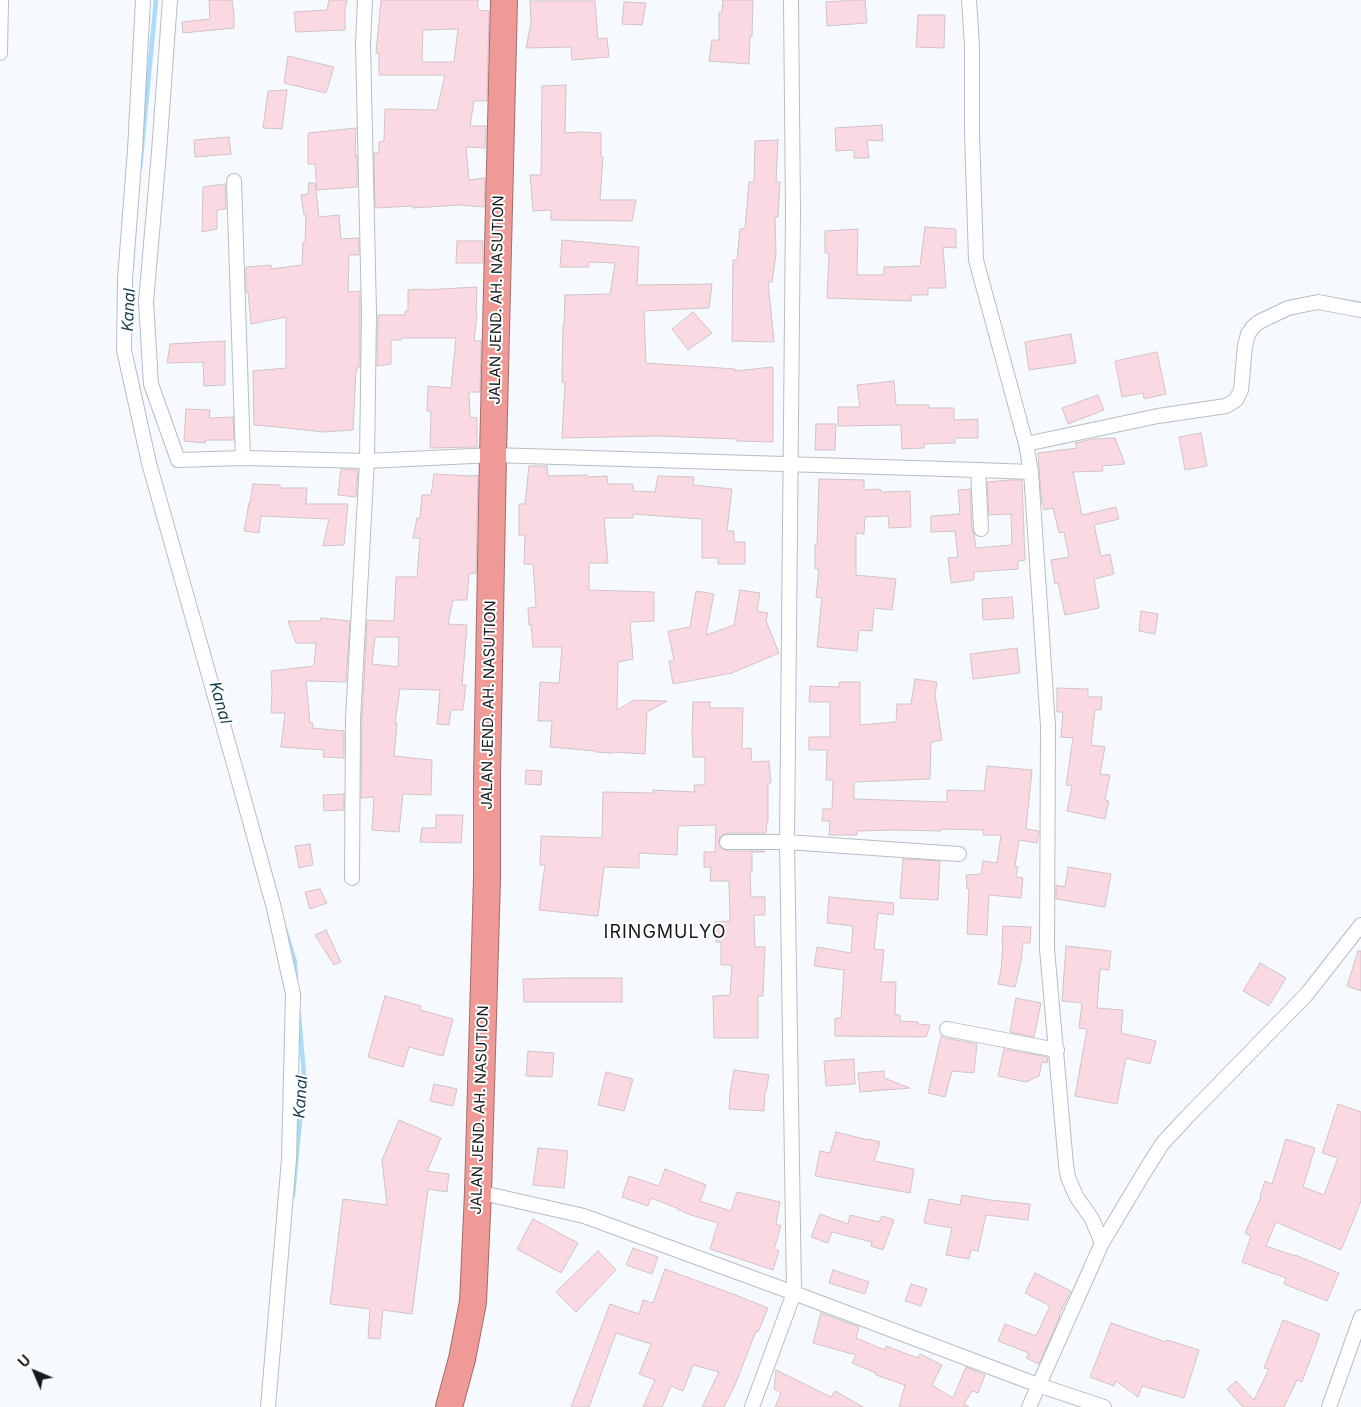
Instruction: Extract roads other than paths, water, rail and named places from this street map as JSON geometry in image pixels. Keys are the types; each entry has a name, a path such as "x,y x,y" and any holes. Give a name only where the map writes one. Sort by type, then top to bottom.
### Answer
{"highway":[{"name":"JALAN JEND. AH. NASUTION","path":"449,1407 462,1359 473,1302 478,1192 487,878 493,456 504,0"}],"street":[{"path":"0,53 1,0"},
{"path":"143,0 126,279 124,350 149,463 272,899 292,994 289,1159 268,1407"},
{"path":"170,0 160,152 146,302 151,384 178,460 243,458 367,461 493,456 1030,472"},
{"path":"352,878 353,719 367,461 369,313 363,44 365,0"},
{"path":"752,1407 794,1293 787,842 793,211 791,0"},
{"path":"970,0 976,260 1026,444 1030,472 1048,726 1047,949 1068,1177 1076,1196 1092,1219 1102,1243"},
{"path":"234,181 243,458"},
{"path":"1026,444 1158,416 1226,406 1236,400 1241,390 1248,334 1259,322 1288,308 1318,302 1361,310"},
{"path":"978,470 981,530"},
{"path":"727,842 787,842 959,854"},
{"path":"1029,1407 1102,1243 1162,1144 1306,995 1361,924"},
{"path":"947,1029 1057,1050"},
{"path":"478,1192 584,1216 1038,1385 1104,1407"},
{"path":"1329,1407 1361,1317"}],"waterway":[{"name":"Kanal","path":"140,168 156,0"},
{"name":"Kanal","path":"285,929 295,962 296,980"},
{"name":"Kanal","path":"293,1196 304,1076 299,1015"}],"district":[{"name":"IRINGMULYO","path":"665,933"}]}
